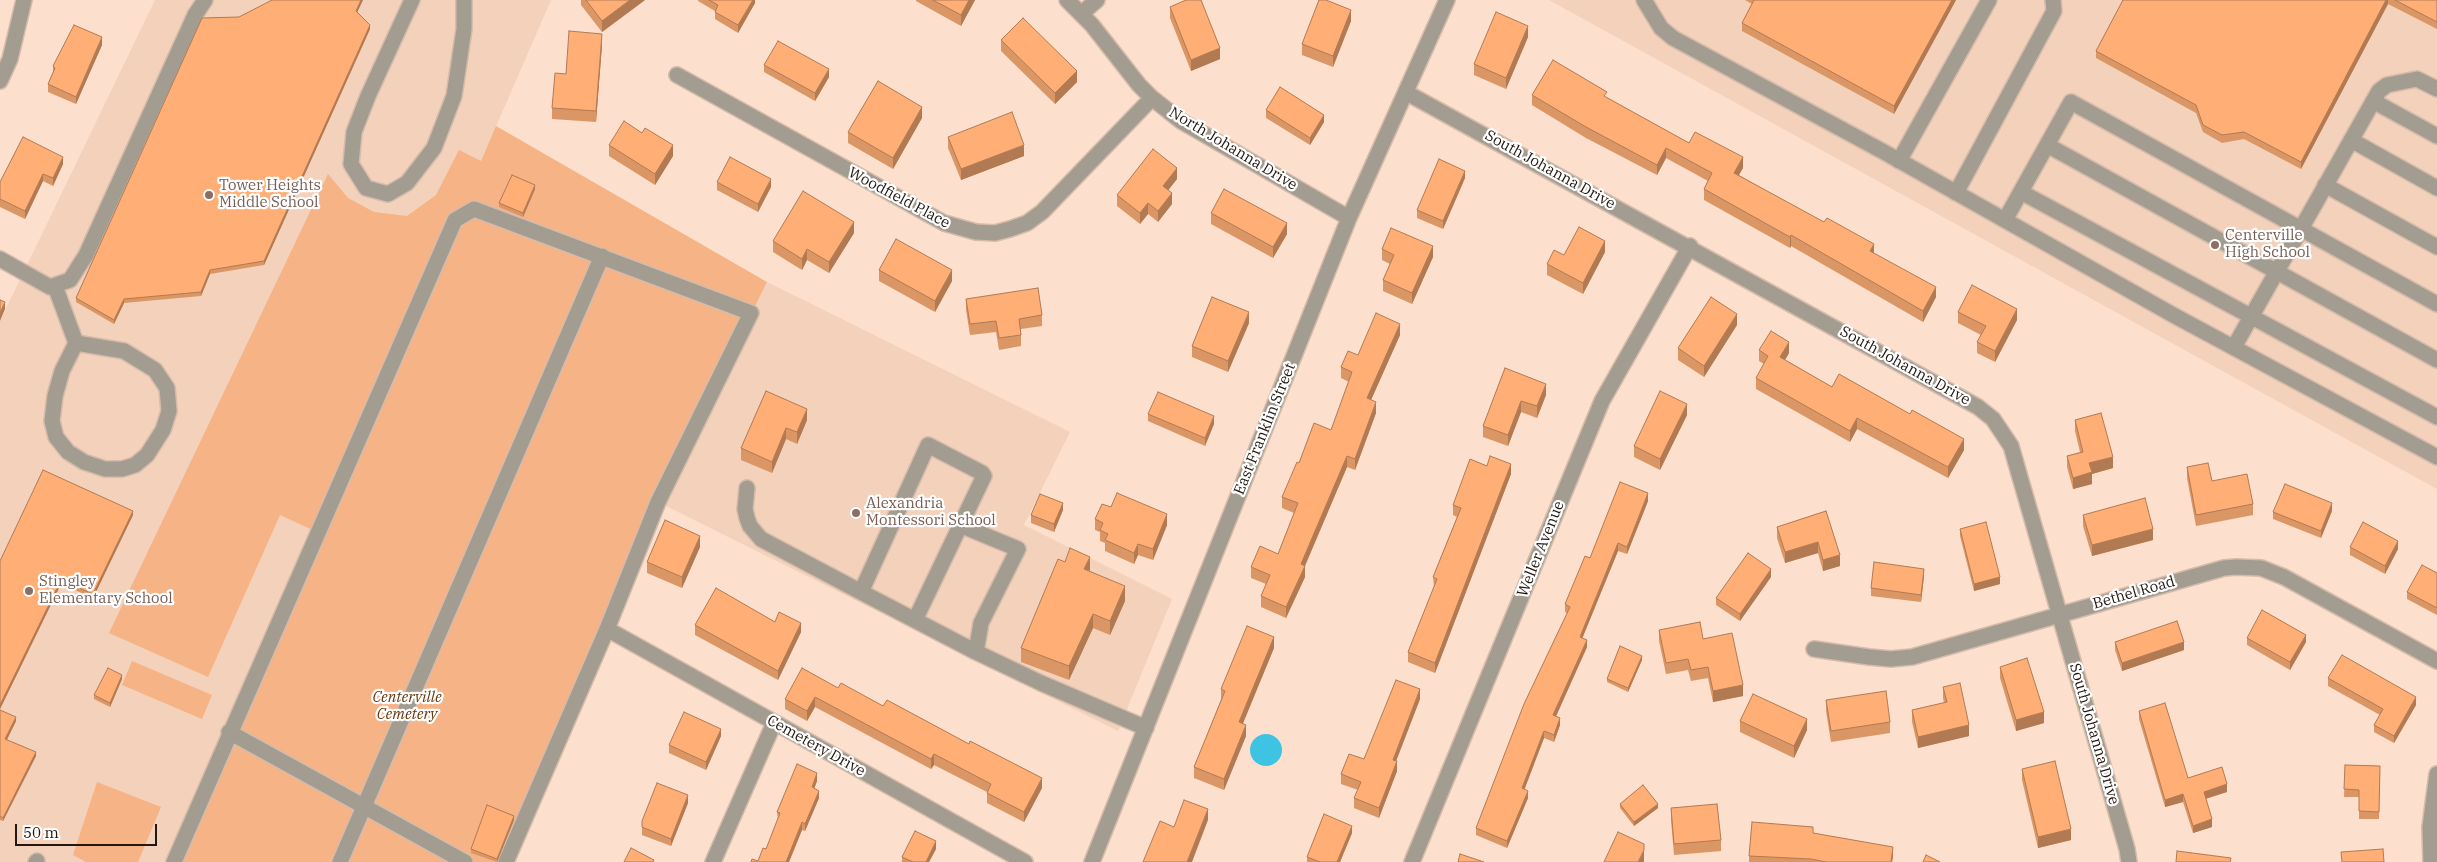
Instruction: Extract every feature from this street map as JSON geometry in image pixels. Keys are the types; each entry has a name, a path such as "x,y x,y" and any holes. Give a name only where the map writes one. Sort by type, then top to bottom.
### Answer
{"street":[{"path":"0,81 10,59 24,0"},
{"path":"0,259 50,287 70,280 86,255 195,15 205,0"},
{"path":"412,0 368,96 354,132 351,164 366,188 388,194 407,184 434,148 454,96 464,29 464,0"},
{"name":"North Johanna Drive","path":"1067,0 1081,14 1138,85 1181,121 1349,218"},
{"path":"1081,14 1097,0"},
{"name":"East Franklin Street","path":"1092,862 1349,218 1407,93 1447,0"},
{"path":"1644,0 1661,28 1673,38 1899,161 2175,316 2234,346 2437,458"},
{"path":"1899,161 1989,0"},
{"path":"1956,193 2054,11 2053,0"},
{"name":"Woodfield Place","path":"677,75 944,223 976,232 995,233 1010,230 1027,223 1042,212 1152,98"},
{"path":"2234,346 2379,91 2386,86 2417,80 2437,89"},
{"name":"South Johanna Drive","path":"1407,93 1690,246 1978,407 1993,419 2011,446 2129,862"},
{"path":"2373,101 2437,136"},
{"path":"2005,220 2071,102 2437,304"},
{"path":"2351,140 2437,188"},
{"path":"2048,145 2437,360"},
{"path":"2325,185 2437,247"},
{"path":"2021,192 2437,417"},
{"path":"174,862 229,732 455,220 474,208 751,313 658,502 607,630 506,862"},
{"name":"Weller Avenue","path":"1412,862 1602,401 1690,246"},
{"path":"340,862 602,256"},
{"path":"55,286 76,343 62,371 56,396 52,421 56,437 68,452 84,462 105,469 122,469 135,465 147,455 163,430 169,412 166,388 155,370 124,351 76,343"},
{"path":"861,592 927,445 984,474 915,620"},
{"path":"746,488 745,509 747,518 750,526 761,538 976,652 1041,683 1146,728"},
{"path":"960,525 1018,549 981,623 976,652"},
{"name":"Bethel Road","path":"1814,649 1891,659 1912,657 2224,568 2261,568 2284,577 2437,661"},
{"name":"Cemetery Drive","path":"607,630 1025,862"},
{"path":"713,862 774,723"},
{"path":"229,732 465,862"},
{"path":"2431,862 2430,828 2437,774"}],"shaded area":[{"path":"155,0 551,0 176,862 0,862 0,321"},
{"name":"Centerville High School","path":"1549,0 2437,0 2437,489"},
{"name":"Alexandria Montessori School","path":"767,282 1070,432 1024,525 1172,599 1118,731 658,502"}],"green space":[{"name":"Centerville Cemetery","path":"496,126 767,282 658,502 506,862 174,862 317,532 280,515 208,677 109,633 328,174 348,198 374,212 407,216 436,195 459,150 481,161"},
{"path":"132,661 212,695 202,719 122,685"},
{"path":"97,782 161,807 138,862 86,862 73,855"}],"water":[{"path":"1266,734 1277,739 1282,750 1277,761 1266,766 1255,761 1250,750 1255,739"}],"building":[{"name":"Tower Heights Middle School","path":"272,0 361,0 356,11 370,25 264,261 210,270 201,292 124,299 114,320 76,298 202,18 239,17"},
{"path":"586,0 630,0 602,21"},
{"path":"709,0 753,0 738,25 715,12 718,5"},
{"path":"933,0 969,0 961,15"},
{"path":"1186,0 1201,0 1220,48 1191,60 1170,7"},
{"path":"1319,0 1326,0 1351,10 1333,56 1302,44"},
{"path":"1754,0 1952,0 1894,106 1742,23"},
{"path":"2123,0 2386,0 2301,162 2244,132 2222,135 2203,125 2196,105 2096,51"},
{"path":"2395,0 2437,0 2437,22"},
{"path":"1496,12 1528,26 1506,78 1474,64"},
{"path":"1023,18 1077,71 1055,93 1001,40"},
{"path":"74,25 102,37 76,97 48,84 55,68 53,66"},
{"path":"569,31 602,34 596,111 552,108 555,73 566,74"},
{"path":"778,41 829,69 815,93 764,65"},
{"path":"1553,60 1607,92 1604,96 1689,143 1695,132 1743,157 1734,173 1824,222 1827,218 1874,244 1870,251 1936,287 1923,311 1791,235 1790,237 1704,189 1712,173 1666,148 1657,165 1586,127 1532,95"},
{"path":"878,81 922,107 893,158 848,132"},
{"path":"1280,87 1324,115 1310,138 1266,110"},
{"path":"1012,112 1024,145 961,169 948,137"},
{"path":"624,121 642,133 645,128 673,145 655,174 609,145"},
{"path":"23,137 63,157 53,178 43,174 25,211 0,199 0,182"},
{"path":"1153,149 1177,168 1163,186 1172,193 1158,211 1148,203 1140,213 1117,195"},
{"path":"730,157 771,179 758,204 717,182"},
{"path":"1439,159 1465,171 1443,221 1417,210"},
{"path":"512,175 535,185 523,213 499,203"},
{"path":"1224,189 1287,223 1273,247 1211,213"},
{"path":"803,191 854,222 829,262 807,249 802,259 773,241"},
{"path":"1579,227 1605,241 1583,283 1547,264 1554,250 1564,255"},
{"path":"1391,228 1433,246 1412,293 1383,280 1394,255 1382,249"},
{"path":"896,239 952,270 935,301 879,270"},
{"path":"1972,285 2017,309 1995,351 1977,342 1986,326 1958,312"},
{"path":"1038,288 1042,315 1019,319 1021,335 999,338 996,321 970,324 966,299"},
{"path":"1212,297 1249,312 1228,361 1192,346"},
{"path":"1711,297 1737,314 1704,366 1678,348"},
{"path":"0,300 5,302 0,313"},
{"path":"1376,313 1400,324 1367,398 1376,402 1355,459 1347,456 1301,564 1305,566 1286,607 1261,596 1270,575 1251,567 1260,546 1278,554 1298,503 1282,497 1297,462 1299,463 1314,423 1331,430 1352,372 1341,367 1348,351 1358,355"},
{"path":"1771,331 1789,342 1780,357 1832,387 1839,374 1910,414 1912,410 1964,439 1948,467 1857,418 1850,431 1756,378 1768,356 1759,350"},
{"path":"1505,368 1546,384 1537,406 1521,401 1508,435 1483,426"},
{"path":"766,391 807,409 797,432 786,428 772,462 741,448"},
{"path":"1660,391 1687,404 1660,459 1634,446"},
{"path":"1158,392 1214,416 1205,438 1148,414"},
{"path":"2101,413 2113,457 2089,463 2092,472 2073,478 2067,456 2083,452 2075,420"},
{"path":"1490,456 1511,464 1435,663 1408,652 1437,579 1433,577 1461,508 1453,505 1470,459 1487,466"},
{"path":"2208,463 2212,481 2247,474 2253,504 2196,515 2187,467"},
{"name":"Stingley Elementary School","path":"43,470 133,511 93,594 61,580 0,705 0,561"},
{"path":"1620,482 1648,493 1627,547 1618,543 1580,637 1587,640 1553,715 1560,718 1554,735 1544,731 1522,788 1528,791 1507,841 1476,828 1524,704 1570,607 1565,604 1585,556 1590,558"},
{"path":"2285,484 2332,503 2321,531 2273,512"},
{"path":"1117,493 1167,514 1153,549 1138,544 1134,553 1105,540 1108,534 1100,530 1103,523 1095,519 1102,504 1111,507"},
{"path":"1040,494 1063,503 1054,524 1031,515"},
{"path":"2145,498 2153,529 2092,545 2083,515"},
{"path":"1826,511 1840,555 1823,560 1818,542 1785,552 1777,527"},
{"path":"665,520 700,536 682,577 647,562"},
{"path":"1986,522 2000,577 1974,584 1960,529"},
{"path":"2363,522 2398,541 2385,566 2350,547"},
{"path":"1070,548 1090,557 1084,569 1125,586 1110,621 1093,614 1069,666 1021,648 1058,559 1065,562"},
{"path":"1748,553 1771,569 1740,614 1716,598"},
{"path":"1874,562 1924,569 1921,595 1871,588"},
{"path":"2422,565 2437,573 2437,608 2407,592"},
{"path":"716,588 775,622 779,612 801,623 778,671 695,625"},
{"path":"2262,610 2306,635 2290,662 2247,638"},
{"path":"2177,621 2184,642 2122,663 2115,642"},
{"path":"1700,622 1703,639 1732,633 1743,685 1713,691 1708,667 1691,670 1688,659 1666,663 1659,630"},
{"path":"1247,626 1274,637 1239,722 1246,725 1224,779 1194,767 1225,691 1221,689"},
{"path":"1620,646 1642,656 1628,688 1607,679"},
{"path":"2342,655 2416,697 2394,736 2374,725 2383,709 2328,678"},
{"path":"2027,658 2044,712 2016,720 2000,667"},
{"path":"108,668 122,675 110,703 94,695"},
{"path":"802,668 838,688 841,683 883,706 887,700 969,744 970,741 1042,778 1024,812 987,793 991,784 934,754 931,759 815,697 807,711 785,699"},
{"path":"1396,680 1420,689 1393,760 1397,761 1379,808 1354,798 1361,782 1341,774 1349,754 1364,759"},
{"path":"1960,683 1969,725 1918,737 1912,710 1947,702 1943,687"},
{"path":"1886,691 1890,722 1831,731 1826,700"},
{"path":"1753,694 1807,719 1794,746 1740,721"},
{"path":"2165,703 2188,778 2222,767 2227,784 2204,792 2212,819 2193,826 2183,794 2165,800 2139,711"},
{"path":"0,710 16,717 5,739 36,752 3,818 0,816"},
{"path":"684,712 721,729 706,762 669,745"},
{"path":"2055,761 2071,829 2038,837 2022,769"},
{"path":"797,764 817,773 812,787 819,791 805,824 802,822 786,862 751,862 752,859 758,861 763,848 766,849 780,813 777,812"},
{"path":"2345,765 2380,766 2379,812 2359,811 2359,790 2344,789"},
{"path":"657,783 688,795 671,839 642,827 642,821"},
{"path":"1643,785 1658,804 1634,822 1620,804"},
{"path":"1184,800 1208,809 1187,862 1143,862 1160,821 1174,827"},
{"path":"1717,804 1721,840 1674,844 1671,808"},
{"path":"487,805 514,816 497,859 471,849"},
{"path":"1324,814 1352,826 1337,862 1320,862 1307,857"},
{"path":"1752,822 1813,827 1813,833 1893,847 1891,862 1826,862 1811,859 1749,856"},
{"path":"915,831 936,841 926,862 913,862 902,857"},
{"path":"1618,832 1644,844 1644,850 1638,862 1604,862"},
{"path":"631,848 654,860 653,862 624,862"},
{"path":"2383,849 2384,862 2342,862 2341,852"},
{"path":"2177,851 2231,858 2230,862 2176,862"},
{"path":"1460,854 1484,862 1458,862"},
{"path":"1926,855 1940,862 1923,862"}],"place":[{"name":"Tower Heights Middle School","path":"209,195"},
{"name":"Centerville High School","path":"2215,245"},
{"name":"Alexandria Montessori School","path":"856,513"},
{"name":"Stingley Elementary School","path":"29,591"}]}
